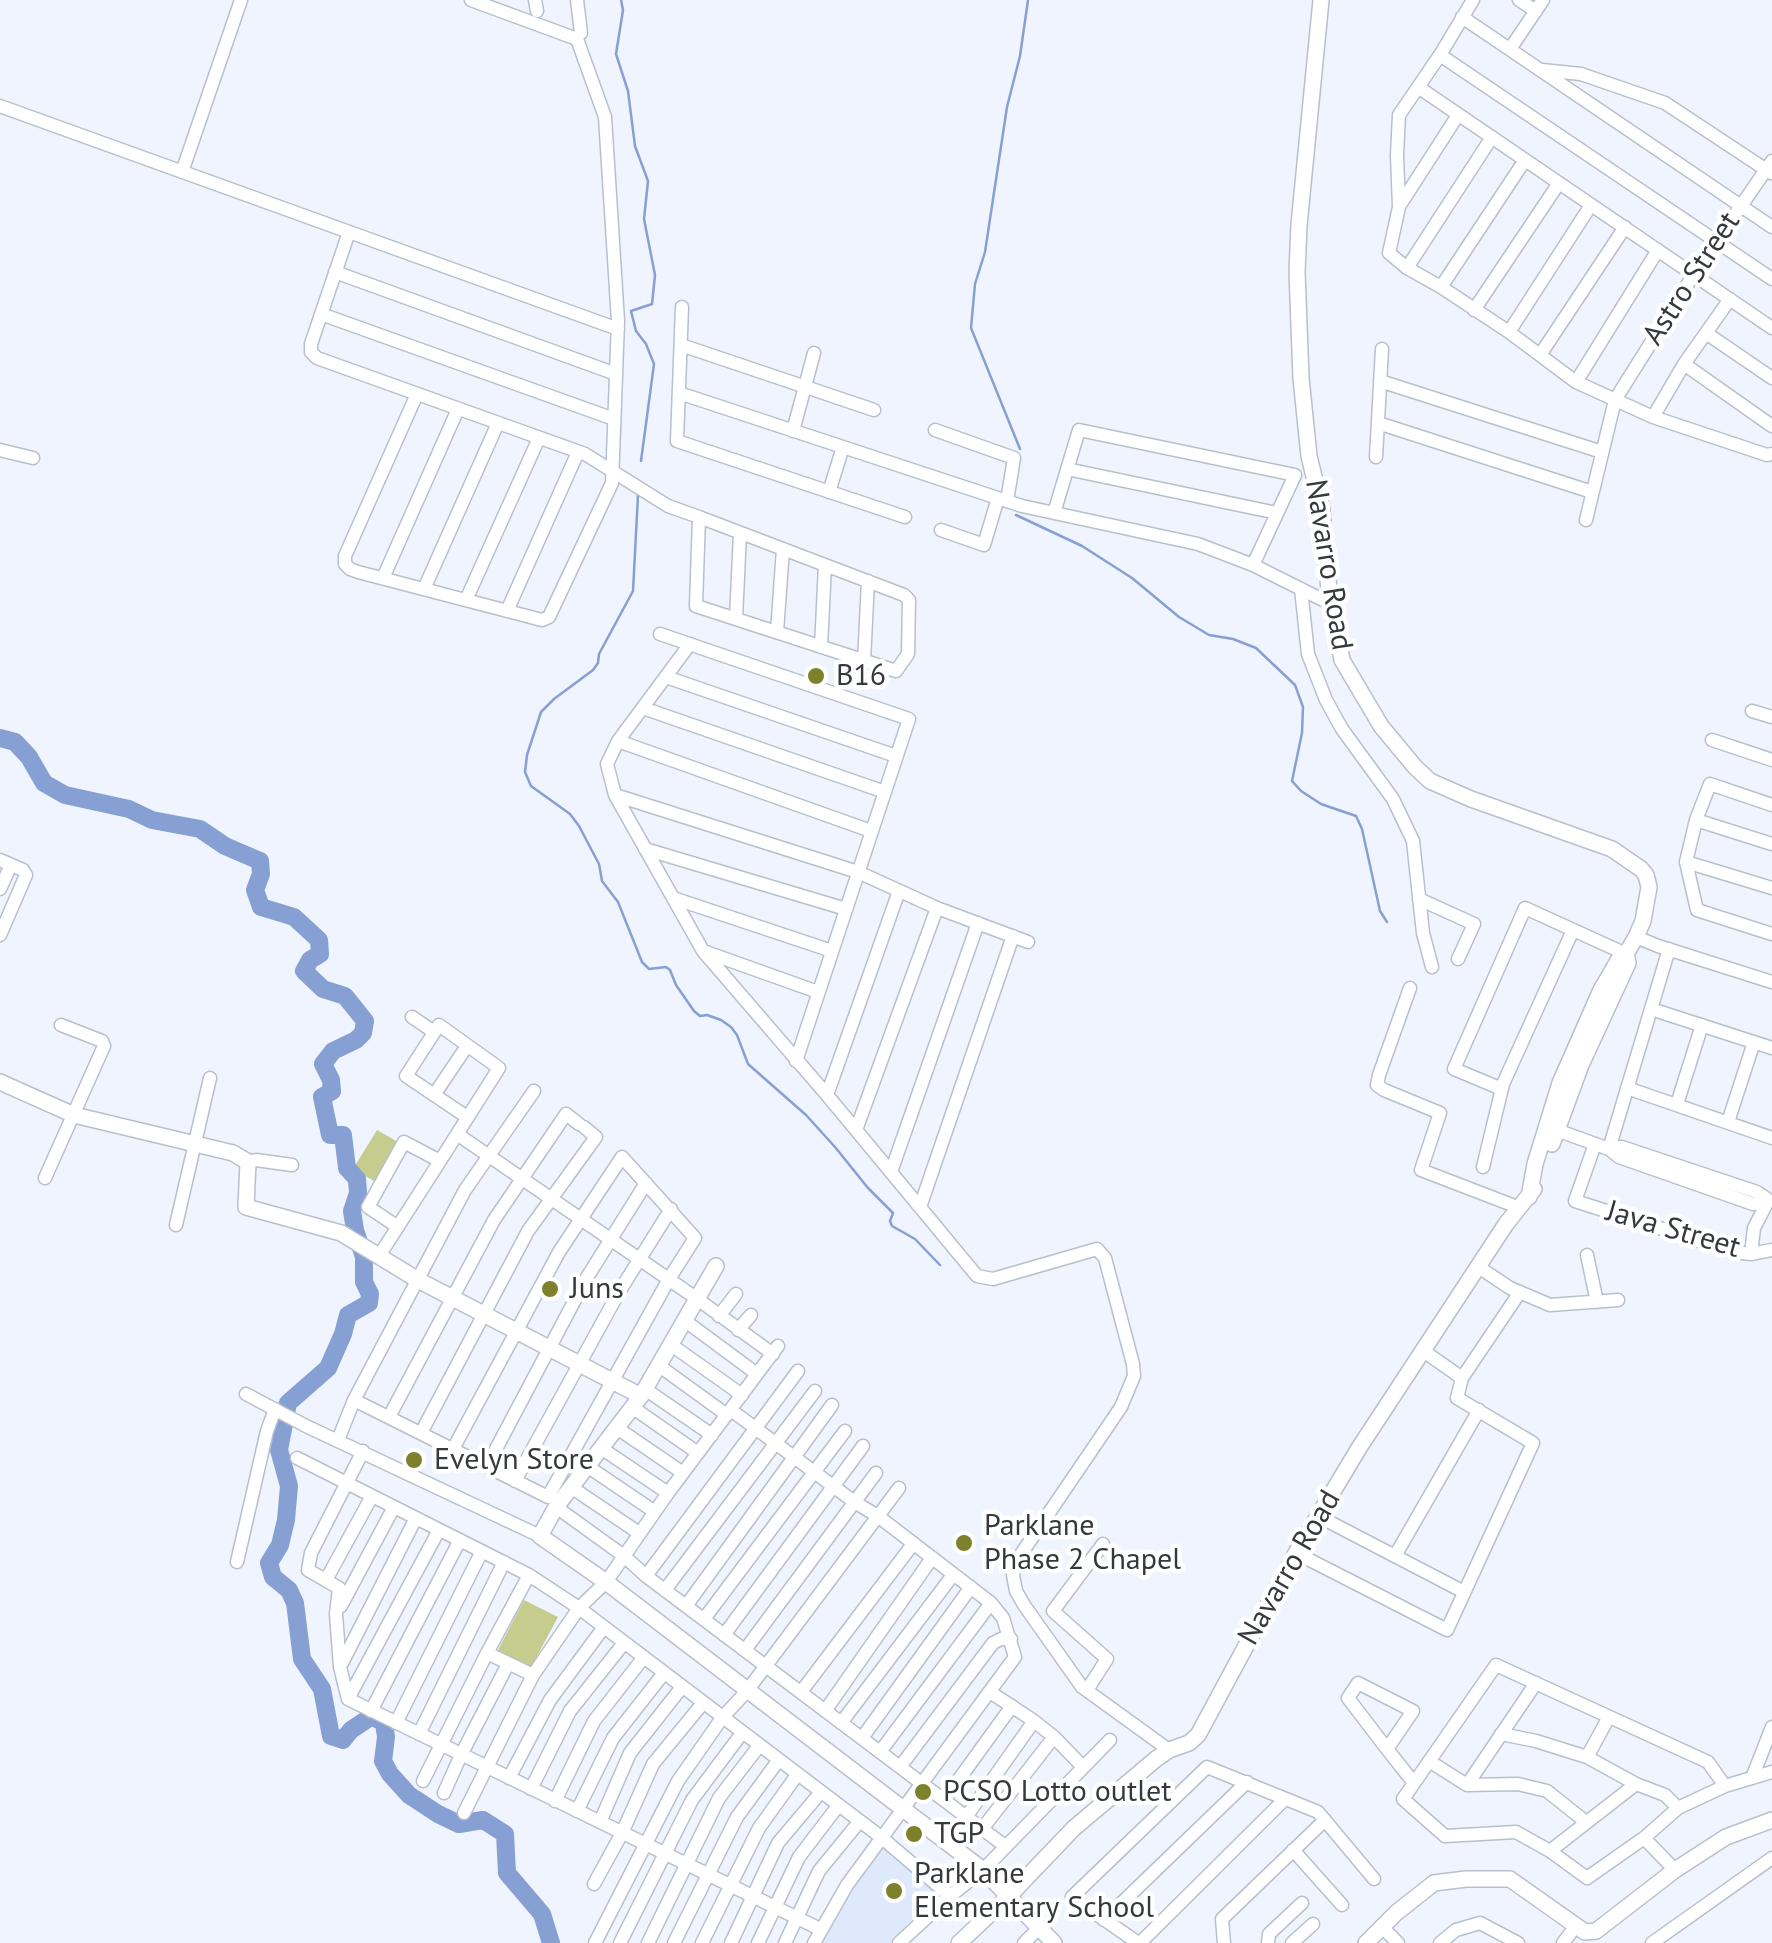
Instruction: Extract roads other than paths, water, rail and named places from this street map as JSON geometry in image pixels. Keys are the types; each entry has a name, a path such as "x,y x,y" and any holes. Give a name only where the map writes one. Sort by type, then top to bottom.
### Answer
{"street":[{"path":"182,172 241,0"},
{"path":"416,394 345,556 345,564 382,578 542,620 549,616 612,483 618,330 605,117 577,39 471,0"},
{"path":"577,0 581,33"},
{"name":"Navarro Road","path":"959,1943 1074,1828 1169,1750 1198,1735 1296,1553 1359,1448 1477,1266 1538,1184 1551,1128 1628,964 1626,954 1643,920 1648,887 1641,868 1612,850 1430,781 1381,726 1342,660 1308,437 1297,272 1322,0"},
{"path":"1474,0 1399,115 1398,207 1390,253 1576,382 1653,416 1772,454"},
{"path":"1510,50 1539,6 1519,0"},
{"path":"1462,17 1772,227"},
{"path":"1440,55 1772,279"},
{"path":"1540,70 1581,74 1665,102 1770,168"},
{"path":"1418,87 1772,328"},
{"path":"0,106 618,330"},
{"path":"1398,207 1458,114"},
{"path":"1408,268 1492,137"},
{"path":"1440,287 1525,160"},
{"name":"Astro Street","path":"1586,520 1615,400 1740,205 1770,168"},
{"path":"1474,310 1559,182"},
{"path":"1509,332 1591,205"},
{"path":"1540,355 1625,228"},
{"path":"349,232 311,344 311,352 317,358 578,452 604,464 668,506 699,517 904,595 909,600 908,654 896,670 696,606 699,517"},
{"path":"1576,382 1658,250"},
{"path":"335,272 616,374"},
{"path":"1653,416 1730,299"},
{"path":"682,308 677,441 905,517"},
{"path":"321,314 614,419"},
{"path":"1706,332 1772,378"},
{"path":"680,345 874,410"},
{"path":"1376,456 1382,349"},
{"path":"793,431 814,353"},
{"path":"1684,364 1772,426"},
{"path":"1380,381 1602,452"},
{"path":"678,394 1003,500 1186,540 1253,565 1331,604"},
{"path":"382,578 458,409"},
{"path":"1378,422 1592,492"},
{"path":"424,589 498,423"},
{"path":"935,430 1014,458 1003,500 984,545 941,530"},
{"path":"1054,513 1079,430 1294,475 1253,565"},
{"path":"466,600 538,438"},
{"path":"829,492 843,447"},
{"path":"0,450 33,458"},
{"path":"508,611 578,452"},
{"path":"1067,469 1277,514"},
{"path":"736,619 740,533"},
{"path":"777,632 783,549"},
{"path":"821,647 825,565"},
{"path":"864,662 868,581"},
{"path":"1301,589 1308,654 1316,678 1342,728 1405,819 1413,840 1423,933 1432,967"},
{"path":"660,634 909,719 796,1061"},
{"path":"690,644 618,741 607,764 615,796 703,951 977,1276 993,1279 1096,1249 1105,1258 1134,1376 1121,1408 1018,1560 1013,1575 1024,1605 1082,1687 1169,1750"},
{"path":"666,677 896,756"},
{"path":"643,708 884,792"},
{"path":"1752,711 1772,717"},
{"path":"1712,740 1772,760"},
{"path":"618,741 872,832"},
{"path":"1772,805 1710,784 1686,854 1697,910 1772,934"},
{"path":"615,796 858,872 937,908 1028,942"},
{"path":"1696,820 1772,844"},
{"path":"646,849 846,909"},
{"path":"0,889 6,862 25,871 26,877 0,934"},
{"path":"1686,862 1772,888"},
{"path":"827,1095 898,891"},
{"path":"673,898 832,952"},
{"path":"1419,899 1474,924 1458,959"},
{"path":"856,1130 937,908"},
{"path":"1502,1090 1454,1069 1525,908 1626,954"},
{"path":"891,1172 978,923"},
{"path":"1484,1166 1502,1090 1573,930"},
{"path":"920,1207 1013,936"},
{"path":"1636,937 1772,982"},
{"path":"1602,1146 1628,1088 1669,949"},
{"path":"703,951 818,992"},
{"path":"1410,988 1377,1084 1440,1113 1421,1170 1524,1202"},
{"path":"1651,1009 1772,1048"},
{"path":"412,1017 434,1032"},
{"path":"45,1178 104,1046 103,1042 60,1025"},
{"path":"374,1253 398,1227 468,1118 498,1068 439,1025 406,1076 468,1118"},
{"path":"1677,1104 1702,1025"},
{"path":"1728,1122 1754,1042"},
{"path":"434,1095 468,1046"},
{"path":"176,1225 210,1078"},
{"path":"0,1082 74,1116 234,1152 248,1162 292,1165"},
{"path":"1628,1088 1772,1138"},
{"path":"338,1440 354,1400 465,1190 534,1091"},
{"path":"389,1417 494,1220 566,1114 596,1136 528,1231 421,1433"},
{"path":"1551,1128 1757,1192 1770,1202 1754,1228 1752,1254"},
{"path":"457,1134 738,1330 776,1350 606,1582 579,1608 532,1676 464,1812"},
{"path":"398,1227 368,1206 404,1142 440,1161"},
{"name":"Java Street","path":"1602,1146 1575,1202 1734,1252 1772,1250"},
{"path":"354,1400 548,1497 669,1279 696,1238 622,1157 559,1252 453,1449"},
{"path":"248,1162 246,1207 341,1233 418,1280 712,1435"},
{"path":"487,1466 549,1348 646,1183"},
{"path":"516,1481 618,1292 671,1209"},
{"path":"1587,1255 1597,1302"},
{"path":"540,1536 556,1507 639,1397 716,1266"},
{"path":"1477,1266 1550,1305 1618,1300"},
{"path":"1296,1553 1447,1630 1533,1443 1456,1397 1462,1378 1520,1292"},
{"path":"719,1316 736,1294"},
{"path":"738,1330 751,1315"},
{"path":"684,1320 758,1374"},
{"path":"670,1344 742,1395"},
{"path":"1422,1350 1462,1378"},
{"path":"658,1364 777,1442 991,1603 1003,1618 1016,1657 847,1885 814,1943"},
{"path":"646,1576 798,1371"},
{"path":"665,1590 815,1392"},
{"path":"246,1394 540,1536 984,1870 1054,1943"},
{"path":"639,1397 698,1453"},
{"path":"686,1606 832,1405"},
{"path":"237,1562 275,1409"},
{"path":"1395,1556 1479,1410"},
{"path":"617,1428 683,1473"},
{"path":"704,1619 845,1431"},
{"path":"724,1634 863,1446"},
{"path":"601,1448 668,1493"},
{"path":"345,1644 336,1614 339,1588 308,1570 311,1553 363,1452"},
{"path":"298,1458 529,1575 579,1608 881,1838 950,1896"},
{"path":"587,1466 654,1512"},
{"path":"746,1650 876,1472"},
{"path":"571,1487 639,1533"},
{"path":"595,1943 678,1781 898,1488"},
{"path":"326,1580 372,1496"},
{"path":"336,1614 394,1507"},
{"path":"556,1507 1005,1846"},
{"path":"1318,1516 1464,1592"},
{"path":"348,1700 340,1667 345,1644 416,1518"},
{"path":"348,1700 439,1530"},
{"path":"371,1710 460,1540"},
{"path":"801,1692 914,1544"},
{"path":"1087,1690 1107,1659 1053,1611 1103,1544"},
{"path":"396,1723 482,1551"},
{"path":"825,1710 932,1558"},
{"path":"419,1734 504,1562"},
{"path":"841,1723 953,1574"},
{"path":"423,1780 529,1575"},
{"path":"862,1738 971,1587"},
{"path":"880,1752 991,1603"},
{"path":"509,1778 550,1700 604,1627"},
{"path":"900,1767 993,1643 1011,1640"},
{"path":"531,1789 570,1711 624,1642"},
{"path":"487,1654 532,1676"},
{"path":"555,1801 594,1721 644,1658"},
{"path":"444,1793 508,1664"},
{"path":"1724,1786 1708,1762 1496,1665 1403,1799 1445,1836 1516,1832 1550,1850 1587,1878 1644,1838 1678,1808 1724,1786 1772,1772"},
{"path":"577,1812 613,1738 664,1673"},
{"path":"1387,1749 1413,1711 1358,1683 1348,1698 1387,1749 1414,1784"},
{"path":"1467,1785 1536,1683"},
{"path":"600,1822 630,1754 682,1687"},
{"path":"990,1692 1054,1737 1082,1767"},
{"path":"348,1700 820,1929"},
{"path":"594,1884 622,1833 652,1764 703,1703"},
{"path":"944,1800 1012,1706"},
{"path":"1588,1757 1609,1717"},
{"path":"966,1817 1034,1721"},
{"path":"1752,1778 1772,1728"},
{"path":"620,1943 697,1792 742,1733"},
{"path":"1501,1734 1588,1757 1636,1784 1665,1794 1678,1808"},
{"path":"982,1828 1054,1737"},
{"path":"899,1943 984,1870 1110,1740"},
{"path":"648,1943 719,1798 759,1746"},
{"path":"674,1943 737,1818 778,1760"},
{"path":"1429,1762 1467,1785 1518,1784 1546,1792 1586,1822"},
{"path":"1285,1799 1139,1943 1072,1897 1207,1767 1318,1812 1374,1879"},
{"path":"702,1943 759,1828 797,1775"},
{"path":"1104,1920 1247,1782"},
{"path":"1550,1850 1636,1784"},
{"path":"731,1943 778,1844 821,1792"},
{"path":"758,1943 799,1857 838,1806"},
{"path":"1224,1943 1222,1919 1325,1820"},
{"path":"1366,1943 1396,1912 1434,1883 1466,1879 1510,1879 1585,1932 1596,1931 1675,1870 1726,1837 1772,1820"},
{"path":"785,1943 820,1871 859,1822"},
{"path":"1644,1838 1675,1870"},
{"path":"1293,1850 1342,1905"},
{"path":"1652,1943 1772,1858"},
{"path":"1268,1943 1269,1934 1302,1902"},
{"path":"1440,1943 1456,1930 1480,1923 1514,1942"},
{"path":"1292,1943 1312,1924"},
{"path":"1563,1943 1576,1926"},
{"path":"1382,1927 1398,1943"},
{"path":"1024,1943 1039,1928"}],"waterway":[{"path":"621,0 616,54 628,91 635,146 648,181 644,219 655,275 652,304 631,311 636,331 654,364 641,461"},
{"path":"1020,449 971,328 975,284 985,252 1028,0"},
{"path":"638,495 633,591 593,670 541,712 525,772 531,786 570,814 579,826 599,864 602,881 618,902 642,962 649,969 666,967 694,1011 731,1027 748,1064 806,1115 835,1147 893,1213 892,1226 915,1239 940,1265"},
{"path":"1016,515 1082,546 1209,635 1256,648 1295,685 1303,707 1292,781 1321,804 1356,816 1380,911 1387,922"},
{"path":"0,738 15,742 44,783 65,795 200,829 225,846 260,861 261,874 255,890 261,907 294,917 319,940 320,954 310,960 304,971 323,989 345,996 365,1021 363,1033 333,1051 323,1064 332,1091 322,1097 330,1135 343,1135 347,1168 357,1179 358,1193 352,1211 364,1257 369,1303 348,1315 328,1368 288,1403 279,1450 289,1486 286,1520 280,1545 269,1563 273,1577 289,1590 295,1603 302,1659 322,1689 331,1736 343,1740 372,1716 384,1723 383,1761 409,1795 459,1824 483,1820 505,1834 507,1873 542,1914 551,1943"}],"place":[{"name":"B16","path":"816,676"},
{"name":"Juns","path":"550,1289"},
{"name":"Evelyn Store","path":"414,1460"},
{"name":"Parklane Phase 2 Chapel","path":"964,1543"},
{"name":"PCSO Lotto outlet","path":"923,1792"},
{"name":"TGP","path":"914,1834"},
{"name":"Parklane Elementary School","path":"894,1891"}]}
